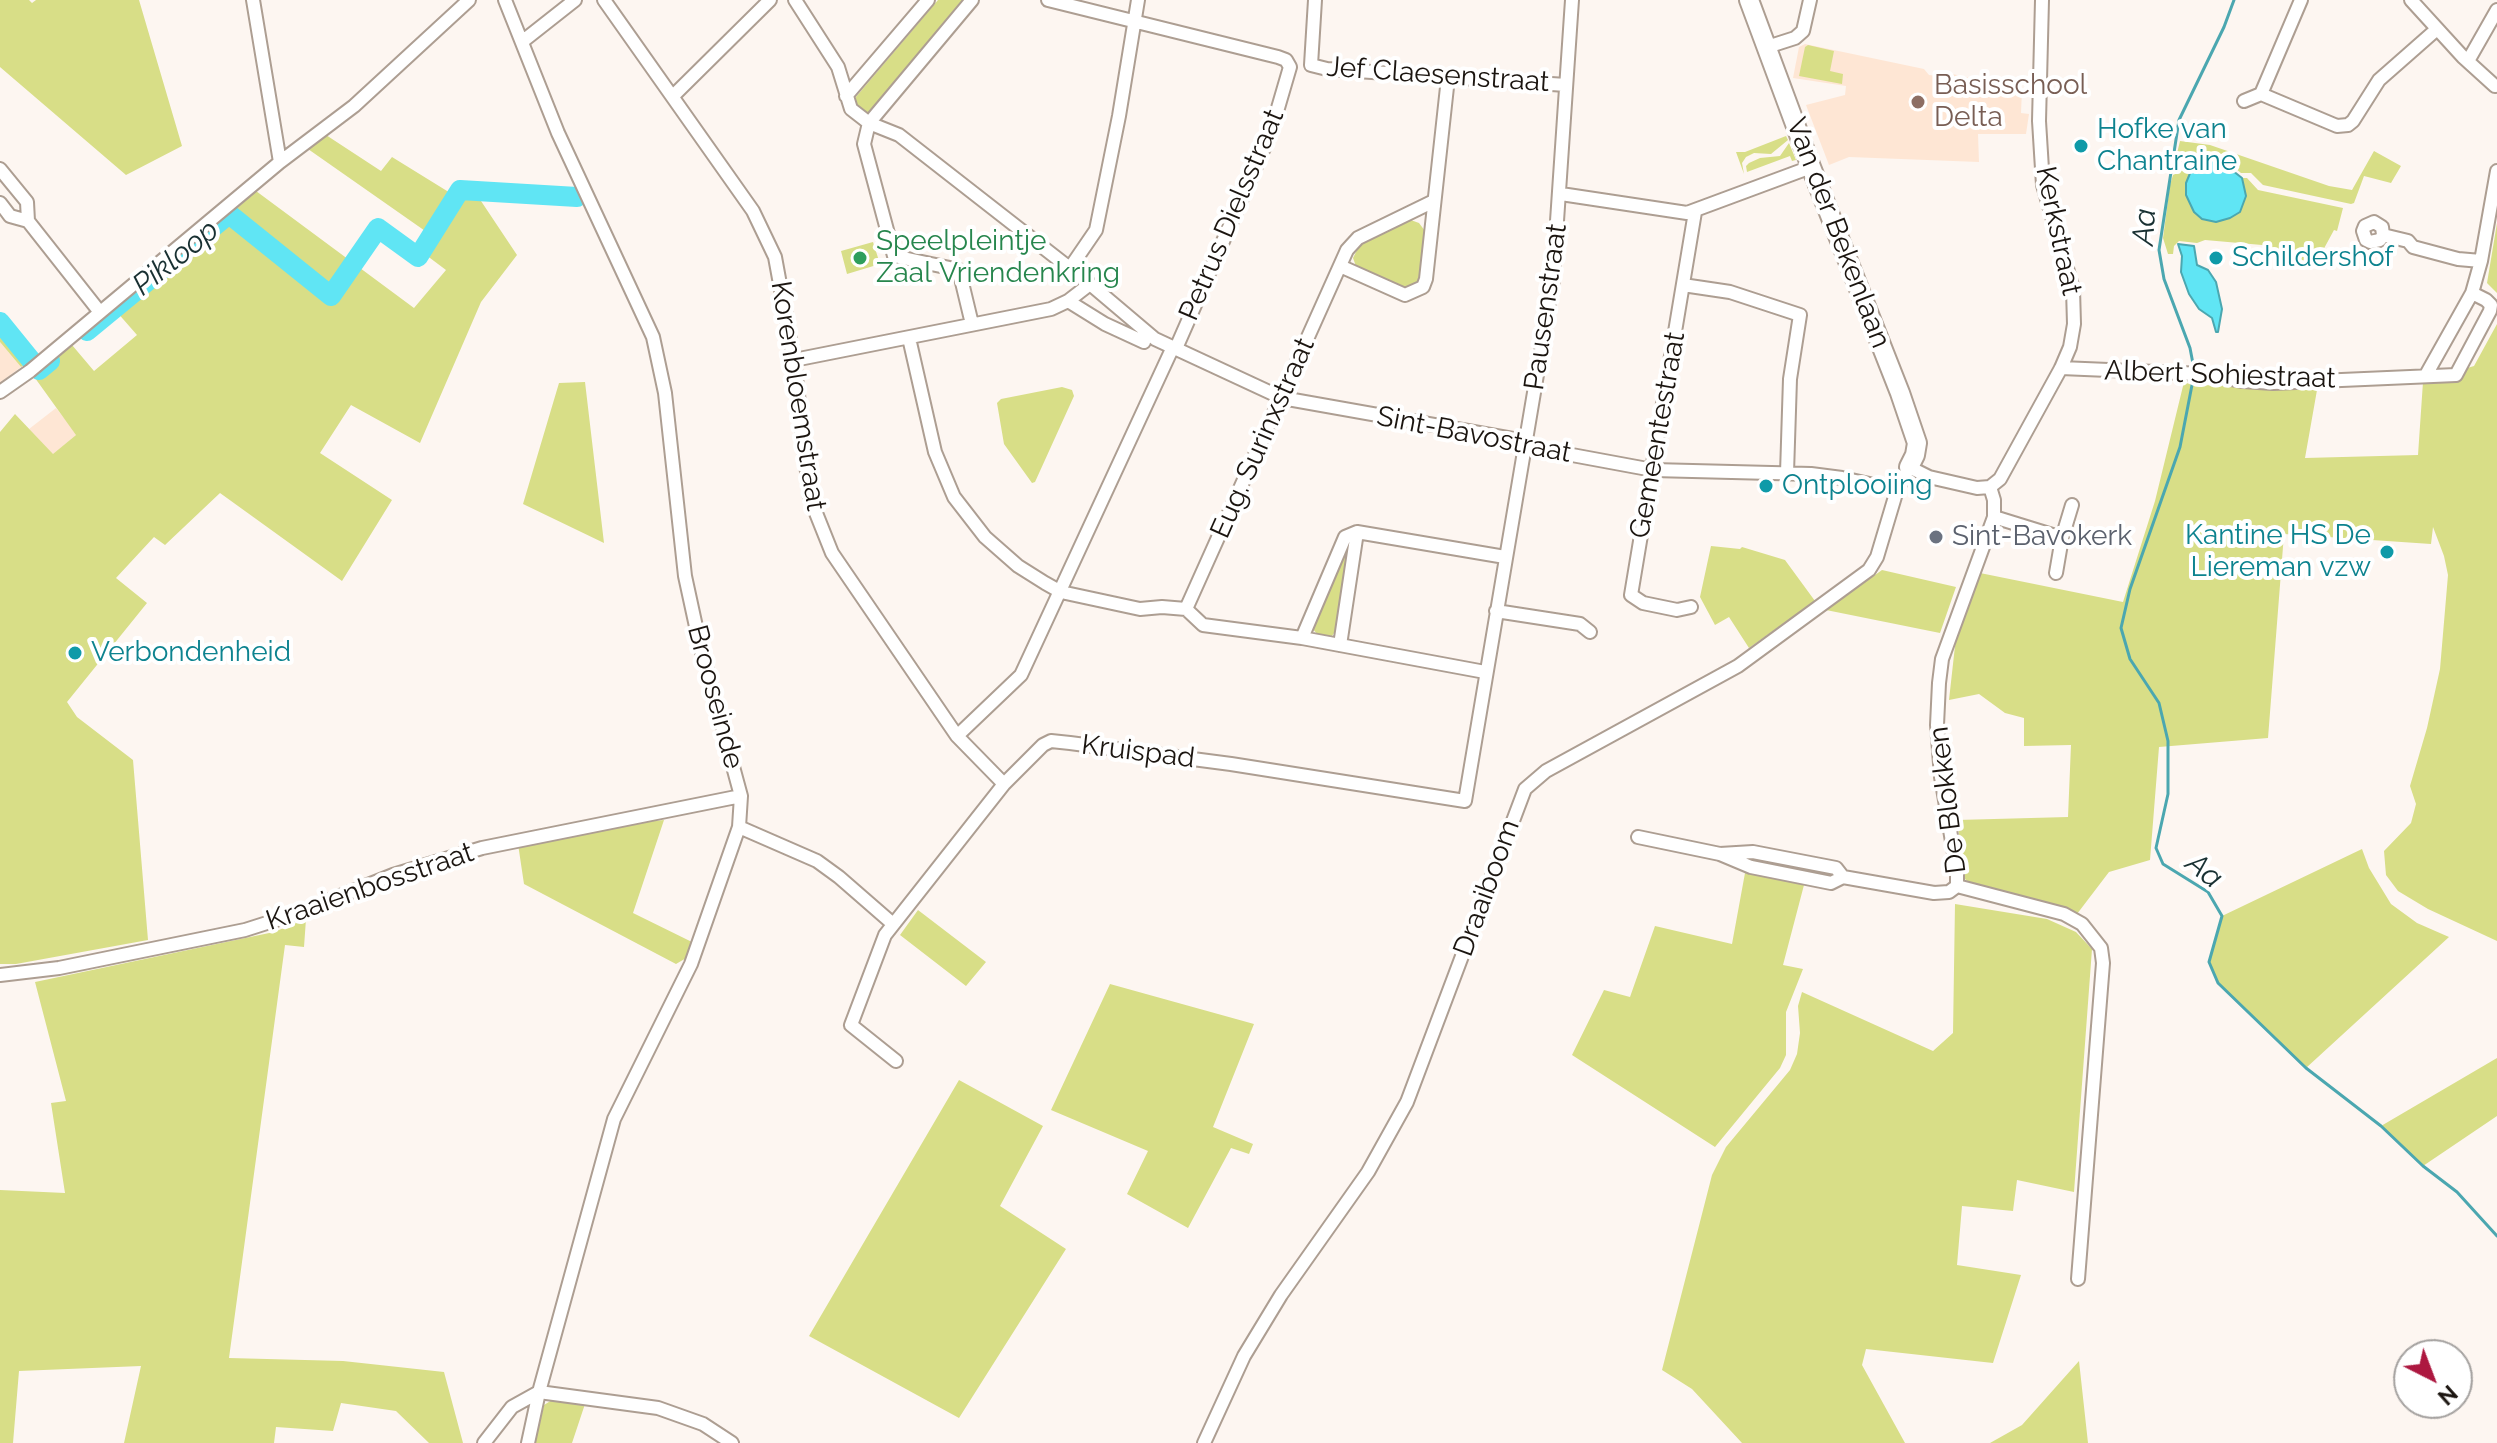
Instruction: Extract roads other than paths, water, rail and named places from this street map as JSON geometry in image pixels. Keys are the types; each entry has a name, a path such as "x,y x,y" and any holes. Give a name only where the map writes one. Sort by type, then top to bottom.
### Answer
{"street":[{"path":"253,0 280,162"},
{"path":"0,392 30,371 280,162 376,87 469,0"},
{"name":"Brooseinde","path":"505,0 558,133 653,337 665,393 685,576 700,645 741,796 739,827 691,964 614,1119 539,1392 528,1443"},
{"path":"523,41 575,0"},
{"name":"Korenbloemstraat","path":"604,0 753,211 775,257 794,360 810,498 832,553 957,736 1004,784"},
{"path":"673,96 770,0"},
{"path":"795,0 838,67 851,109 869,123"},
{"path":"846,96 928,0"},
{"path":"972,0 869,123 864,144 894,256 959,270 972,324"},
{"name":"Jef Claesenstraat","path":"1048,0 1286,60 1290,67 1287,79"},
{"path":"1070,268 1096,230 1138,0"},
{"name":"Jef Claesenstraat","path":"1315,0 1311,65 1327,69 1566,85"},
{"name":"Pausenstraat","path":"1465,801 1553,280 1572,0"},
{"name":"Van der Bekenlaan","path":"1749,0 1904,405 1917,443 1909,467"},
{"path":"1767,47 1795,38 1803,31 1810,0"},
{"name":"Kerkstraat","path":"1990,487 2000,479 2061,368 2070,347 2075,305 2043,185 2039,121 2042,0"},
{"path":"2244,101 2261,94 2301,0"},
{"path":"2411,0 2496,90"},
{"path":"2468,61 2497,10"},
{"path":"2261,94 2337,126 2348,125 2358,116 2379,80 2437,29"},
{"path":"1340,266 1397,293 1416,293 1423,287 1448,78"},
{"name":"Petrus Dielsstraat","path":"957,736 1021,675 1172,349 1177,346 1271,132 1287,79"},
{"name":"Sint-Bavostraat","path":"869,123 899,135 1070,268 1155,339 1282,398 1513,439 1526,445 1653,470 1787,473 1842,478 1897,490"},
{"path":"1561,194 1695,212 1811,167"},
{"path":"0,169 27,202 28,221 99,311"},
{"path":"2426,375 2472,293 2497,171"},
{"name":"Eug. Surinxstraat","path":"1186,609 1347,250 1358,238 1434,201"},
{"path":"0,203 10,216 28,221"},
{"name":"Gemeentestraat","path":"1691,607 1677,610 1643,603 1631,595 1695,212"},
{"path":"2383,235 2458,259 2481,261"},
{"path":"794,360 1051,309 1068,301 1090,284"},
{"path":"1683,285 1730,292 1800,315 1790,379 1787,473"},
{"name":"Albert Sohiestraat","path":"2061,368 2203,374 2273,383 2456,375 2490,311 2491,305 2472,293"},
{"path":"1068,301 1096,319 1144,342"},
{"path":"909,338 935,452 954,497 970,521 999,551 1061,592 1140,609 1186,609 1203,625 1302,638 1485,672"},
{"path":"1909,467 1929,477 1977,488 1990,487 1994,517 2062,538"},
{"name":"Draaiboom","path":"1204,1443 1244,1356 1281,1295 1368,1172 1407,1102 1525,789 1546,771 1738,666 1869,570 1877,557 1897,490 1909,467"},
{"path":"2056,573 2072,505"},
{"name":"De Blokken","path":"1994,517 1942,659 1937,725 1941,777 1957,886 2064,914 2082,924 2101,948 2103,963 2078,1279"},
{"path":"1302,638 1345,537 1357,532 1505,557"},
{"path":"1340,645 1357,532"},
{"path":"1496,611 1580,624 1590,632"},
{"name":"Kruispad","path":"896,1061 851,1025 880,946 893,924 1004,784 1043,745 1051,741 1231,764 1465,801"},
{"name":"Kraaienbosstraat","path":"0,975 59,968 245,930 295,914 393,875 482,848 741,796"},
{"path":"739,827 817,861 893,924"},
{"path":"1638,837 1720,854 1753,852 1836,868 1843,877 1934,893 1949,892 1957,886"},
{"path":"484,1443 512,1407 539,1392 658,1408 703,1424 732,1443"}],"water":[{"path":"2211,159 2223,163 2242,178 2246,196 2240,212 2216,222 2202,219 2194,212 2186,195 2186,183 2193,166"},
{"path":"2178,244 2194,246 2197,265 2208,270 2216,282 2222,309 2218,332 2212,318 2199,309 2189,294 2181,272 2182,256"}],"waterway":[{"name":"Aa","path":"2194,369 2190,348 2164,279 2159,250 2179,120 2234,0"},
{"name":"Pikloop","path":"87,331 229,214 331,296 378,228 418,257 460,190 577,197"},
{"name":"Pikloop","path":"0,322 39,370 50,361"},
{"name":"Aa","path":"2192,385 2180,447 2130,589 2121,628 2130,659 2159,703 2168,741 2168,794 2156,848 2163,864 2208,892 2222,916 2209,962 2218,983 2306,1068 2381,1126 2423,1166 2457,1192 2497,1236"}],"place":[{"name":"Basisschool Delta","path":"1918,102"},
{"name":"Hofke van Chantraine","path":"2081,146"},
{"name":"Speelpleintje Zaal Vriendenkring","path":"860,258"},
{"name":"Schildershof","path":"2216,258"},
{"name":"Ontplooiing","path":"1766,486"},
{"name":"Sint-Bavokerk","path":"1936,537"},
{"name":"Kantine HS De Liereman vzw","path":"2387,552"},
{"name":"Verbondenheid","path":"75,653"}]}
